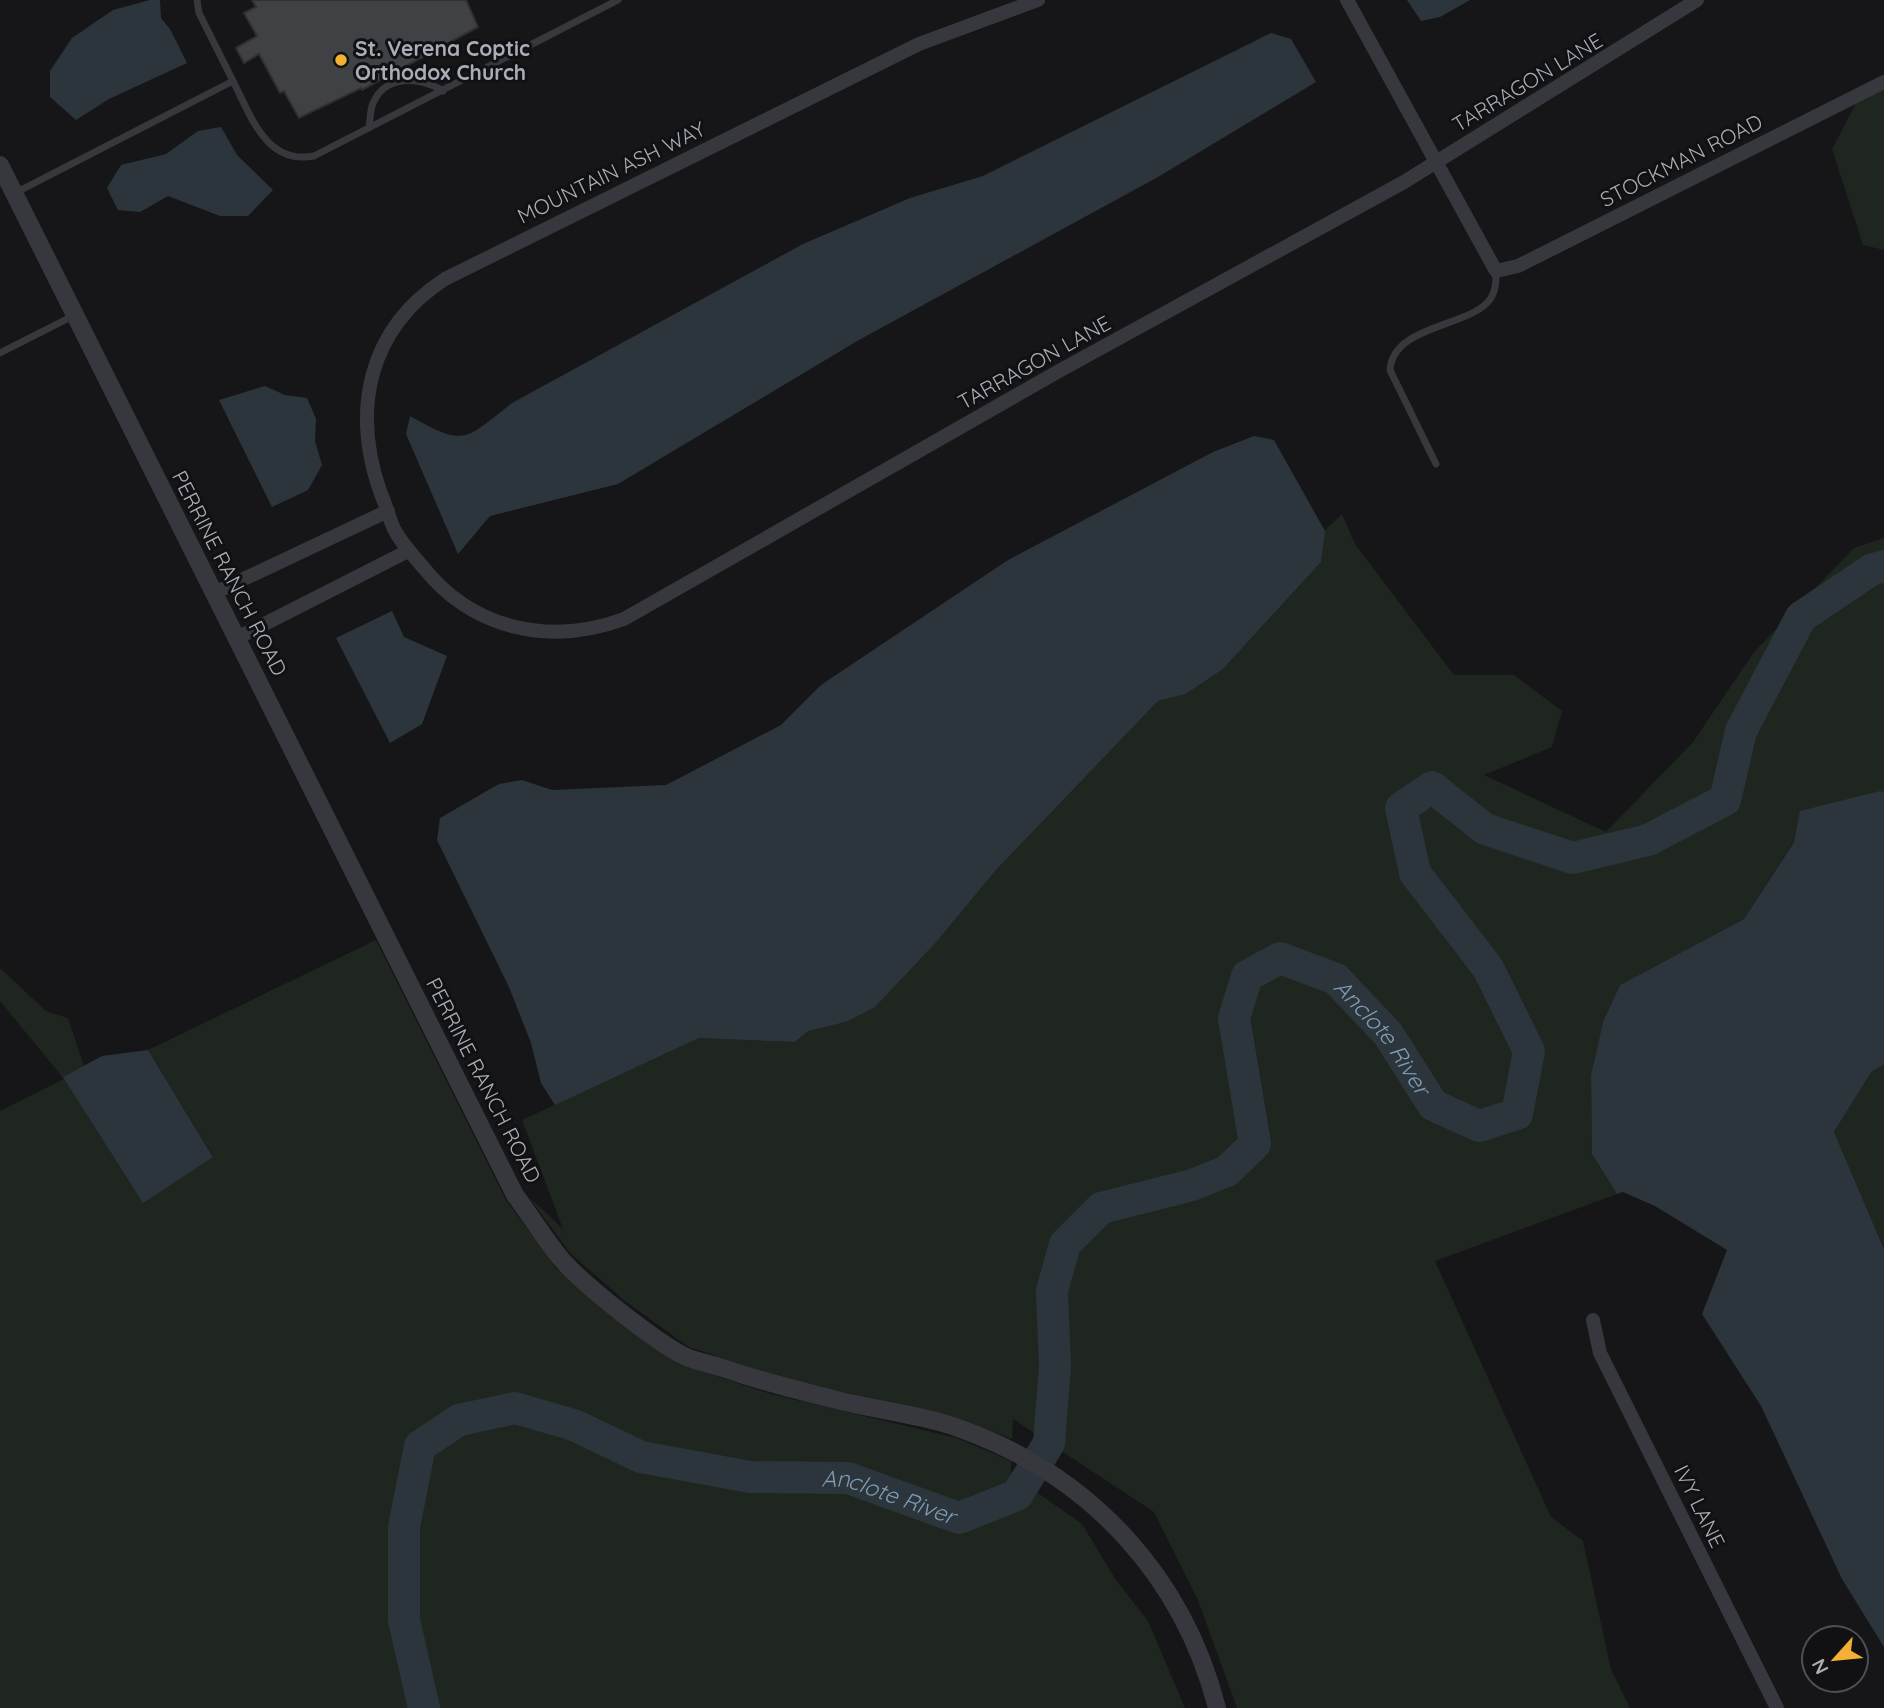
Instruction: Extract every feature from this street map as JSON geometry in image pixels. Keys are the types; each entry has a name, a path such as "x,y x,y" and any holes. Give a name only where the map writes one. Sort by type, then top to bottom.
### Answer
{"street":[{"name":"MOUNTAIN ASH WAY","path":"394,529 367,444 369,389 388,337 424,294 446,279 515,243 919,44 1038,0"},
{"path":"1347,0 1496,271"},
{"name":"TARRAGON LANE","path":"394,529 408,551 432,579 458,603 506,626 552,633 590,629 624,619 1435,163 1697,0"},
{"name":"STOCKMAN ROAD","path":"1496,271 1518,266 1884,82"},
{"name":"PERRINE RANCH ROAD","path":"2,173 515,1195 563,1261 618,1308 683,1356 774,1385 961,1429 1002,1445 1043,1467 1107,1517 1153,1570 1187,1622 1206,1667 1217,1708"},
{"path":"214,593 387,510"},
{"path":"237,638 408,551"},
{"name":"IVY LANE","path":"1593,1320 1600,1353 1777,1708"}],"lane":[{"path":"197,0 199,13 257,127 268,144 283,155 299,159 314,156 618,0"},
{"path":"369,128 372,106 378,96 398,82 419,79 443,90"},
{"path":"14,193 233,80"},
{"path":"1436,464 1390,370 1391,358 1403,343 1487,302 1496,286 1496,271"},
{"path":"0,353 75,315"}],"shaded area":[{"path":"160,0 161,18 170,29 187,63 109,99 76,120 50,97 50,71 72,38 113,10"},
{"path":"1407,0 1470,0 1440,17 1421,21"},
{"path":"1271,33 1291,39 1316,82 1158,177 859,340 618,484 490,516 458,554 406,434 410,416 454,436 473,432 512,403 803,244 910,198 983,176"},
{"path":"1884,86 1884,250 1863,245 1832,149 1862,92"},
{"path":"221,127 237,155 273,190 248,216 220,216 168,196 140,212 118,210 107,188 121,165 166,154 198,131"},
{"path":"265,386 285,395 307,398 316,419 315,441 322,465 308,490 272,507 219,400"},
{"path":"1254,436 1274,440 1325,531 1321,562 1223,669 1186,694 1158,701 996,870 939,939 875,1007 846,1022 808,1031 795,1042 699,1038 555,1105 541,1083 531,1043 509,987 437,840 440,818 499,784 522,780 552,790 666,785 781,725 821,685 1008,560 1213,452"},
{"path":"1342,514 1355,544 1454,675 1514,675 1562,711 1552,747 1484,775 1606,832 1693,742 1754,652 1854,548 1884,538 1884,792 1874,793 1794,841 1744,919 1620,985 1603,1022 1591,1075 1592,1154 1617,1194 1435,1261 1551,1517 1583,1541 1611,1669 1630,1708 1237,1708 1198,1600 1154,1512 1013,1419 1012,1439 964,1420 778,1377 689,1347 625,1301 571,1254 528,1196 563,1229 522,1120 699,1038 795,1042 808,1031 846,1022 906,972 939,939 996,870 1158,701 1186,694 1223,669 1320,563 1323,532"},
{"path":"392,611 404,637 447,656 422,724 390,743 336,638"},
{"path":"1884,792 1884,1065 1872,1071 1834,1132 1884,1249 1884,1647 1842,1579 1761,1406 1702,1314 1727,1250 1655,1206 1623,1192 1617,1194 1592,1154 1591,1075 1603,1022 1620,985 1744,919 1794,842 1800,811"},
{"path":"376,940 506,1200 556,1268 611,1316 677,1363 771,1394 957,1438 1011,1461 1011,1474 1082,1524 1116,1580 1148,1621 1185,1708 0,1708 0,1111 64,1079 0,1001 0,968 46,1011 68,1018 84,1066 63,1077 213,1156 148,1050"},
{"path":"148,1050 213,1157 143,1203 63,1077 102,1056"},
{"path":"1884,1065 1884,1249 1834,1132 1872,1071"}],"building":[{"name":"St. Verena Coptic Orthodox Church","path":"252,0 466,0 478,27 362,90 361,88 299,118 284,91 280,93 259,54 244,63 236,48 257,36 244,13 256,7"}],"waterway":[{"name":"Anclote River","path":"424,1708 404,1620 404,1527 420,1446 459,1420 515,1408 574,1425 641,1457 750,1477 848,1478 959,1518 1017,1495 1049,1443 1055,1367 1052,1291 1065,1244 1101,1208 1192,1185 1227,1171 1255,1144 1234,1018 1247,976 1280,958 1336,979 1388,1034 1433,1105 1479,1126 1517,1114 1529,1051 1488,968 1415,873 1401,808 1432,787 1485,829 1573,858 1648,840 1725,800 1741,731 1801,617 1871,570 1884,566"}],"place":[{"name":"St. Verena Coptic Orthodox Church","path":"341,60"}]}
